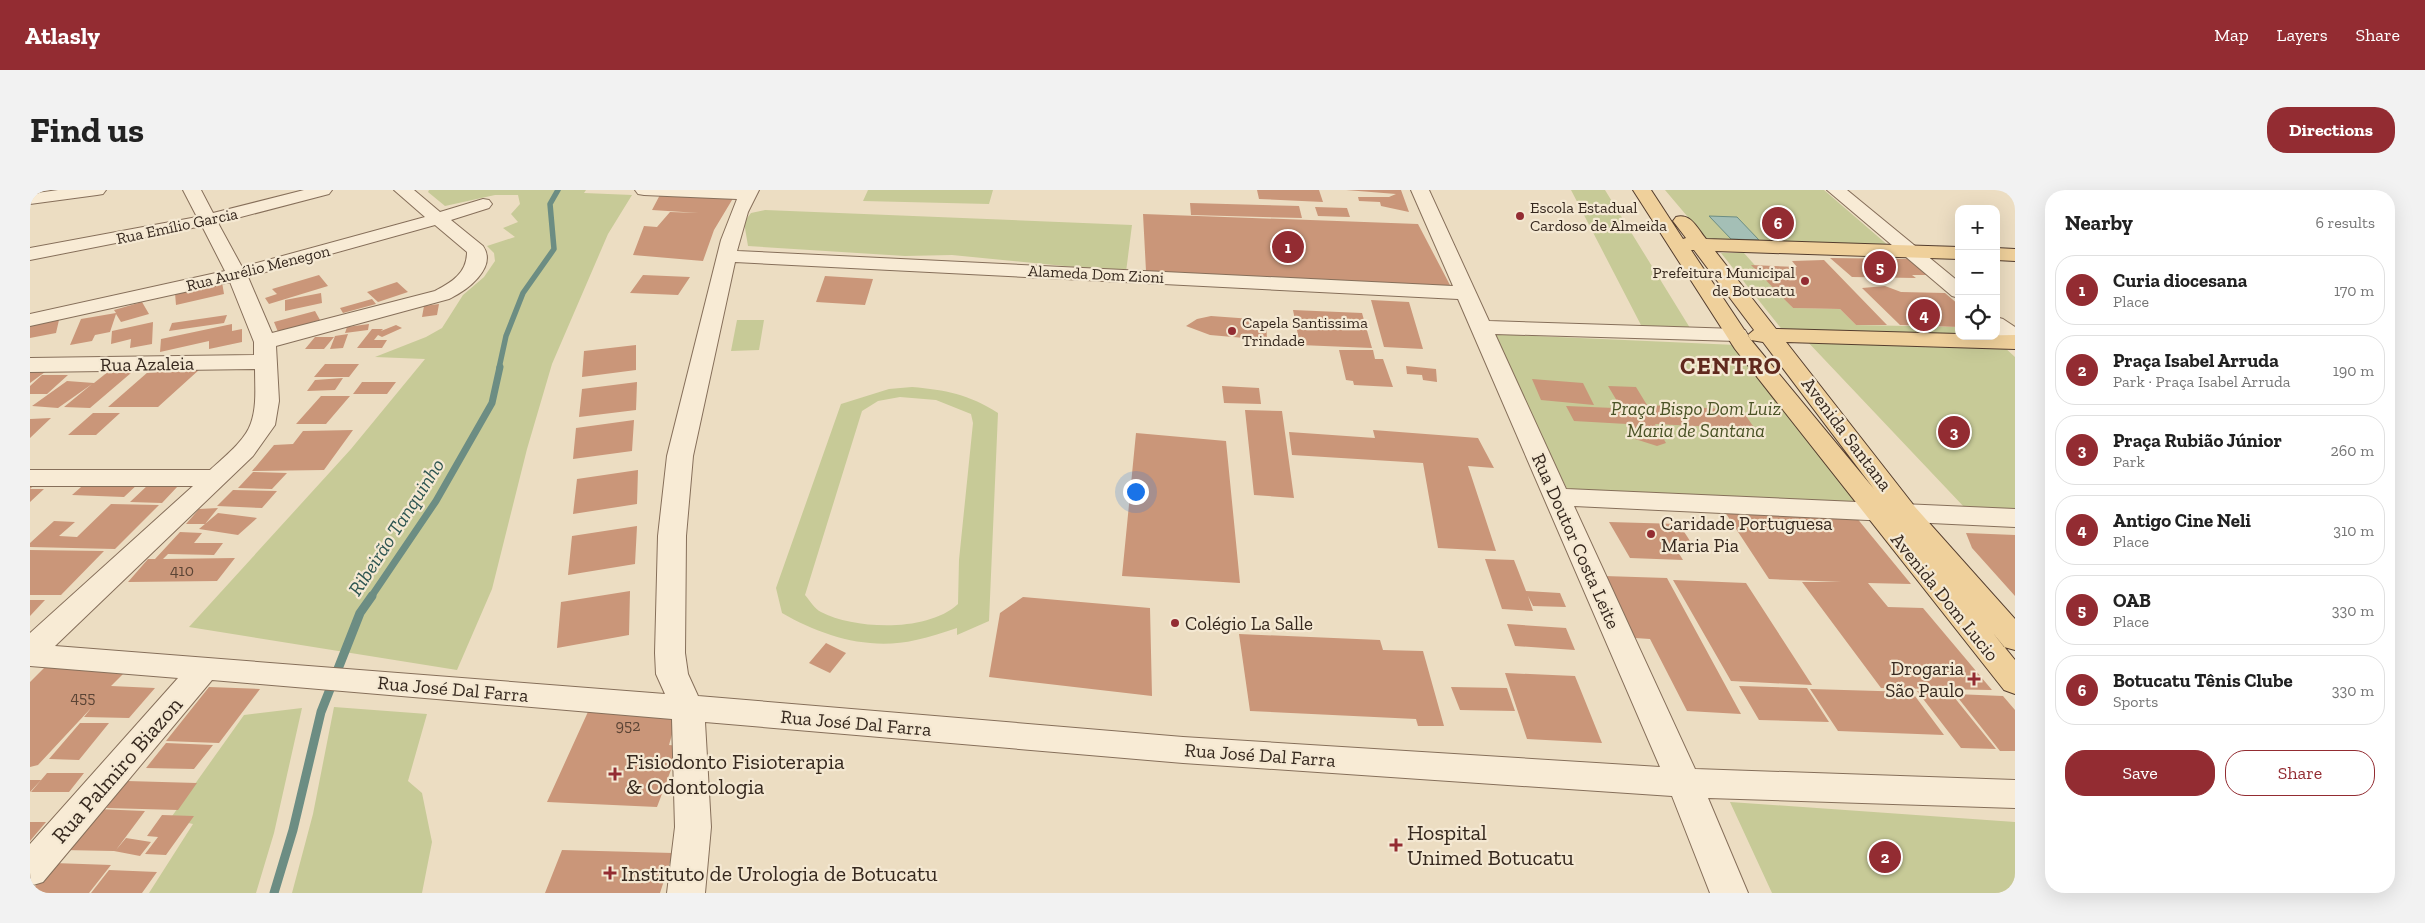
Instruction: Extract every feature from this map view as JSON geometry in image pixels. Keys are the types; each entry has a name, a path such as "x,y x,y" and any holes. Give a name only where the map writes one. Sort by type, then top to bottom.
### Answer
{"main road":[{"name":"Avenida Santana","path":"1642,190 1737,336 1875,511"},
{"name":"Avenida Santana","path":"1659,190 1698,244 1772,335 1906,513"},
{"path":"1678,244 1955,253"},
{"path":"2000,254 2015,255"},
{"path":"1737,336 1772,335 2015,340"},
{"name":"Avenida Dom Lucio","path":"1875,511 2015,682"},
{"name":"Avenida Dom Lucio","path":"1906,513 2015,639"}],"street":[{"path":"30,199 97,190"},
{"path":"30,651 217,478 244,451 263,425 267,401 265,352 237,275 192,190"},
{"name":"Rua Emílio Garcia","path":"30,254 104,242 208,220 262,208 323,190"},
{"path":"403,190 438,219"},
{"path":"644,190 749,192 739,212 726,256 680,456 672,536 670,653 672,674 688,708 693,827 686,893"},
{"name":"Rua Doutor Costa Leite","path":"1420,190 1684,782 1730,893"},
{"path":"1836,190 1955,289"},
{"name":"Rua Aurélio Menegon","path":"30,320 139,298 237,275 438,219 483,204"},
{"name":"Rua Azaleia","path":"30,365 265,352 442,294 462,285 475,268 478,260 476,250 438,219"},
{"name":"Alameda Dom Zioni","path":"726,256 1465,292"},
{"path":"1481,327 1737,336"},
{"path":"2000,327 2015,340"},
{"path":"30,478 217,478"},
{"path":"1557,497 2015,518"},
{"name":"Rua José Dal Farra","path":"30,655 204,670 310,676 1183,750 1684,782 2015,794"},
{"name":"Rua Palmiro Biazon","path":"30,870 204,670"}],"green space":[{"path":"429,190 586,190 584,193 632,195 608,234 552,364 527,449 492,589 457,670 189,627 351,449 425,359 375,357 426,337 442,328 463,295 484,277 495,261 494,253 487,246 515,237 503,228 518,222 511,214 520,204 518,195 495,195 445,206 428,192"},
{"path":"868,190 993,190 989,204 863,201"},
{"path":"1571,190 1605,190 1690,328 1642,327"},
{"path":"1665,190 1824,190 1890,247 1709,242"},
{"path":"765,210 1132,225 1126,272 952,255 905,256 748,246 744,222 751,213"},
{"path":"1721,253 1744,253 1793,308 1840,309 1856,325 1955,327 1955,337 1784,332"},
{"path":"737,320 764,320 759,350 731,351"},
{"name":"Praça Bispo Dom Luiz Maria de Santana","path":"1493,334 1736,345 1857,503 1567,489"},
{"path":"1805,339 2004,347 2015,357 2015,510 1965,508"},
{"path":"912,387 956,394 977,401 998,413 989,621 957,635 957,628 921,639 898,643 863,642 830,635 782,613 776,588 841,404 889,389","holes":["900,397 936,400 971,414 973,423 959,560 958,604 945,613 929,620 911,624 872,625 836,618 821,612 805,595 862,411 878,401"]},
{"path":"334,707 427,714 408,781 422,793 432,842 422,893 292,893 313,814"},
{"path":"302,708 274,833 256,893 149,893 193,824 170,819 244,715"},
{"path":"1730,802 2015,822 2015,893 1772,893"}],"water":[{"path":"1709,216 1737,217 1759,240 1731,239"}],"building":[{"path":"1257,190 1319,190 1323,202 1259,199"},
{"path":"1346,190 1401,190 1409,212 1381,206 1380,202 1359,201 1358,197 1389,197 1396,194"},
{"path":"662,191 735,195 714,230 703,261 633,255 644,226 657,227 670,212 699,213 652,210"},
{"path":"1190,203 1299,206 1302,218 1191,215"},
{"path":"1315,207 1347,208 1350,217 1318,216"},
{"path":"1143,214 1418,224 1451,287 1146,271"},
{"path":"1830,258 1909,259 1929,275 1912,275 1916,278 1852,277"},
{"name":"Prefeitura Municipal de Botucatu","path":"1824,260 1887,325 1856,325 1840,309 1793,308 1751,265 1797,267 1792,261"},
{"path":"319,275 328,286 269,304 265,298 277,294 272,289"},
{"path":"643,275 690,277 678,295 630,293"},
{"path":"825,276 873,279 865,305 816,302"},
{"path":"222,282 224,294 176,305 175,293"},
{"path":"397,282 408,292 378,302 367,292"},
{"path":"1885,286 1901,292 1945,293 1955,302 1955,327 1900,325 1862,288"},
{"path":"321,293 322,303 285,311 285,300"},
{"path":"372,299 376,304 343,313 340,308"},
{"path":"1371,300 1409,302 1423,349 1384,347"},
{"path":"142,302 149,314 121,322 116,314 110,332 95,335 92,341 70,345 81,319 116,313 114,310"},
{"path":"439,304 437,315 422,317 424,306"},
{"path":"1293,310 1362,313 1372,348 1300,345"},
{"path":"315,311 320,320 278,332 274,322"},
{"path":"227,315 224,323 169,331 172,323"},
{"name":"Capela Santissima Trindade","path":"1211,316 1266,320 1267,340 1210,335 1186,326 1197,319"},
{"path":"59,320 56,333 30,338 30,326"},
{"path":"153,322 152,344 130,348 131,339 111,344 112,331"},
{"path":"232,324 232,331 242,329 242,342 209,349 209,341 160,352 161,339"},
{"path":"369,324 368,330 345,333 347,327"},
{"path":"396,325 402,328 382,337 378,335 374,340 387,340 382,348 357,348 372,329 383,329 381,331"},
{"path":"348,334 343,348 330,349 335,336"},
{"path":"315,337 334,337 324,349 305,349"},
{"path":"636,345 636,370 582,377 584,351"},
{"path":"1339,350 1373,350 1375,359 1383,359 1393,387 1354,385 1353,381 1346,380"},
{"path":"325,364 359,364 349,377 314,377"},
{"path":"1406,366 1436,369 1437,382 1423,380 1422,375 1407,374"},
{"path":"114,367 138,367 90,408 64,407 92,384 58,408 32,406 67,381 94,383"},
{"path":"180,368 200,369 158,407 108,407 148,372 176,372"},
{"path":"30,372 45,372 30,383"},
{"path":"42,375 68,375 47,394 30,394 30,386"},
{"path":"343,378 335,390 307,391 315,380"},
{"path":"1532,379 1583,383 1594,405 1541,400"},
{"path":"362,382 396,382 387,394 353,394"},
{"path":"637,382 636,410 579,417 582,389"},
{"path":"1222,386 1259,388 1261,404 1224,403"},
{"path":"1608,386 1636,387 1647,405 1727,409 1740,407 1755,429 1655,424 1666,443 1657,446 1635,439 1627,424 1574,421 1566,406 1614,408 1617,401"},
{"path":"321,396 350,396 326,424 296,424"},
{"path":"1245,410 1282,411 1294,498 1254,495"},
{"path":"93,413 120,413 96,435 68,435"},
{"path":"51,418 30,438 30,419"},
{"path":"634,420 632,451 573,459 576,428"},
{"path":"353,430 324,470 252,471 274,445 293,444 303,431"},
{"path":"1373,430 1478,438 1494,468 1468,466 1496,551 1438,548 1423,463 1292,455 1289,432 1375,438"},
{"path":"1136,433 1226,441 1240,583 1122,576"},
{"path":"638,470 637,504 573,514 577,479"},
{"path":"253,472 287,473 272,489 238,488"},
{"path":"30,479 40,479 30,489"},
{"path":"89,480 140,482 124,497 72,495"},
{"path":"148,485 178,486 162,503 130,502"},
{"path":"30,489 44,489 30,502"},
{"path":"233,490 277,491 262,508 217,506"},
{"path":"111,504 159,505 115,549 30,547 30,543 54,521 75,522 59,536 77,537"},
{"path":"1721,506 1851,511 1911,584 1868,583 1888,607 1923,608 1992,690 1881,688 1802,582 1841,582 1769,579"},
{"path":"218,508 205,524 186,524 199,509"},
{"path":"218,513 257,518 238,535 199,529"},
{"name":"Caridade Portuguesa Maria Pia","path":"1609,522 1679,524 1692,544 1673,544 1683,560 1630,558"},
{"path":"637,526 635,564 568,575 572,536"},
{"path":"180,532 202,533 194,543 223,543 214,555 168,554 163,559 235,558 217,581 128,582 148,559 155,559"},
{"path":"1966,533 2015,535 2015,596 1972,548"},
{"path":"30,550 104,551 61,595 30,595"},
{"path":"1485,559 1514,560 1526,591 1560,593 1566,607 1533,606 1528,596 1533,611 1502,609"},
{"path":"1604,576 1667,578 1741,714 1687,711 1650,639 1635,638"},
{"path":"1673,580 1746,583 1812,685 1731,681"},
{"path":"630,591 629,635 557,648 561,602"},
{"path":"1023,597 1150,608 1152,696 989,677 1000,613"},
{"path":"30,600 45,600 30,616"},
{"path":"1507,624 1566,628 1575,650 1515,646"},
{"path":"1239,634 1380,640 1383,650 1423,651 1444,726 1418,726 1416,719 1250,711"},
{"path":"826,643 846,653 830,673 809,663"},
{"path":"45,667 123,674 111,686 155,688 129,718 84,717 92,707 38,765 30,767 30,682"},
{"path":"1505,673 1575,676 1602,743 1527,739"},
{"path":"1739,686 1807,688 1829,722 1759,720"},
{"path":"209,687 260,689 219,743 166,741"},
{"path":"1451,687 1507,688 1515,711 1460,710"},
{"path":"1810,689 1912,692 1944,735 1838,731"},
{"path":"1917,691 1950,692 1996,749 1961,748"},
{"path":"1955,694 2003,696 2015,710 2015,751 2000,751"},
{"name":"Fisiodonto Fisioterapia & Odontologia","path":"592,703 679,710 669,745 680,746 657,807 547,802"},
{"path":"80,723 109,723 79,760 49,759"},
{"path":"166,743 213,745 194,769 146,768"},
{"path":"47,773 84,773 69,792 31,792"},
{"path":"30,780 41,780 30,792"},
{"path":"127,781 197,783 178,810 106,808"},
{"path":"96,809 145,811 116,850 126,838 151,842 140,856 114,851 63,850"},
{"path":"162,815 194,816 166,855 145,854 158,837 147,836"},
{"path":"30,822 46,822 30,841"},
{"name":"Instituto de Urologia de Botucatu","path":"562,850 673,853 660,893 545,893"},
{"path":"54,863 111,865 89,893 30,893"},
{"path":"109,870 157,872 142,893 91,893"}],"waterway":[{"name":"Ribeirão Tanquinho","path":"499,368 506,336 523,293 554,249 550,204 558,190"},
{"name":"Ribeirão Tanquinho","path":"371,597 436,501 492,403 500,367"},
{"name":"Ribeirão Tanquinho","path":"274,893 293,830 321,712 360,613 372,596"}],"place":[{"name":"Escola Estadual Cardoso de Almeida","path":"1520,216"},
{"name":"Botucatu Tênis Clube","path":"1778,223"},
{"name":"Curia diocesana","path":"1288,247"},
{"name":"OAB","path":"1880,267"},
{"name":"Prefeitura Municipal de Botucatu","path":"1805,281"},
{"name":"Antigo Cine Neli","path":"1924,315"},
{"name":"Capela Santissima Trindade","path":"1232,331"},
{"name":"Praça Rubião Júnior","path":"1954,432"},
{"name":"Caridade Portuguesa Maria Pia","path":"1651,534"},
{"name":"Colégio La Salle","path":"1175,623"},
{"name":"Drogaria São Paulo","path":"1974,679"},
{"name":"Fisiodonto Fisioterapia & Odontologia","path":"615,774"},
{"name":"Hospital Unimed Botucatu","path":"1396,845"},
{"name":"Praça Isabel Arruda","path":"1885,857"},
{"name":"Instituto de Urologia de Botucatu","path":"610,873"}],"district":[{"name":"CENTRO","path":"1731,365"}]}
